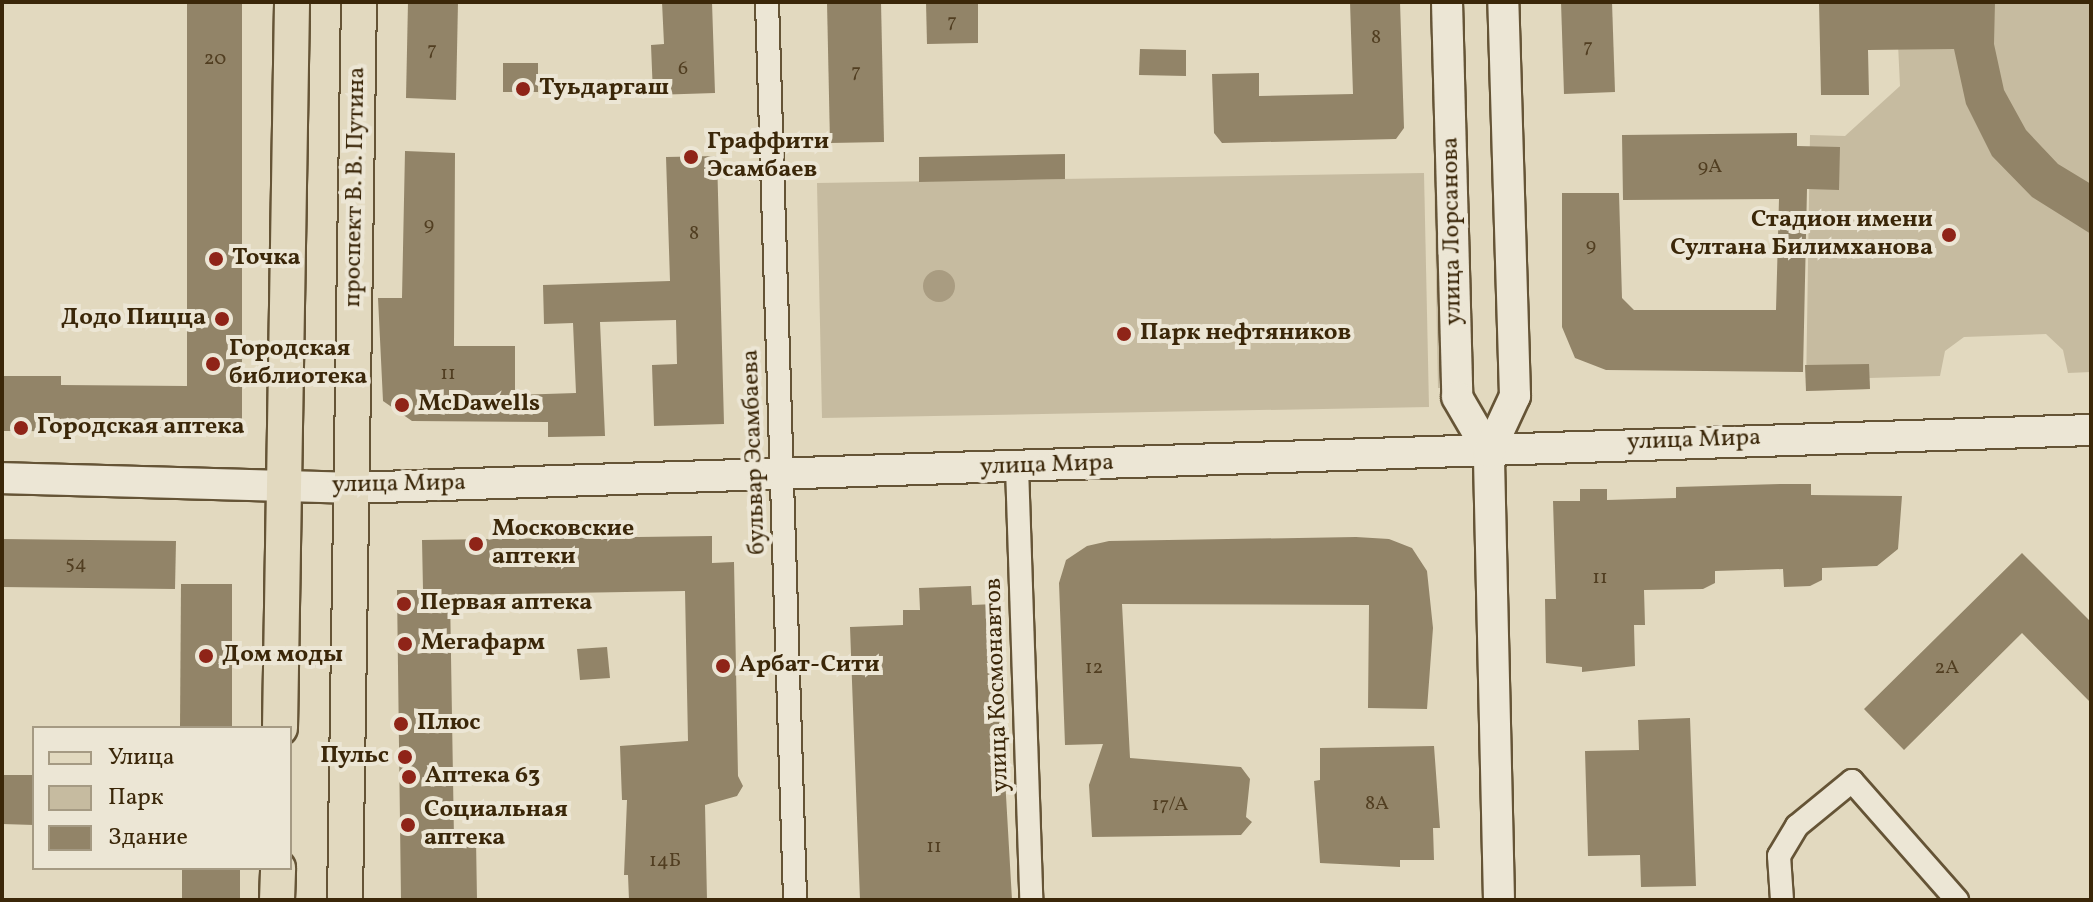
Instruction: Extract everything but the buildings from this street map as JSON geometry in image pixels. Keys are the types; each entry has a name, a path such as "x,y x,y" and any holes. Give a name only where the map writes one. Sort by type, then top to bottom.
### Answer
{"main road":[{"path":"280,726 292,2"},
{"name":"проспект В. В. Путина","path":"345,900 359,2"},
{"name":"улица Лорсанова","path":"1447,2 1457,397 1489,452"},
{"name":"улица Лорсанова","path":"1499,900 1489,452 1515,396 1503,2"},
{"name":"улица Мира","path":"2,478 351,488 1489,452 1566,444 2091,430"},
{"path":"277,900 278,870"}],"street":[{"name":"бульвар Эсамбаева","path":"767,2 795,900"},
{"name":"улица Космонавтов","path":"1017,467 1031,900"},
{"path":"1782,900 1779,856 1797,826 1852,781 1957,900"}],"green space":[{"name":"Стадион имени Султана Билимханова","path":"1896,2 2091,2 2091,372 2068,373 2063,350 2046,334 1964,337 1945,351 1940,376 1869,378 1870,389 1806,391 1810,135 1845,136 1900,86"},
{"name":"Парк нефтяников","path":"1424,173 1429,407 822,418 817,183"},
{"path":"1434,173 1442,173 1447,388 1438,388"}],"shaded area":[{"path":"939,270 951,274 955,286 951,298 939,302 927,298 923,286 927,274"}],"place":[{"name":"Туьдаргаш","path":"523,89"},
{"name":"Граффити Эсамбаев","path":"691,157"},
{"name":"Стадион имени Султана Билимханова","path":"1949,235"},
{"name":"Точка","path":"216,259"},
{"name":"Додо Пицца","path":"222,319"},
{"name":"Парк нефтяников","path":"1124,334"},
{"name":"Городская библиотека","path":"213,364"},
{"name":"McDawells","path":"402,405"},
{"name":"Городская аптека","path":"21,428"},
{"name":"Московские аптеки","path":"476,544"},
{"name":"Первая аптека","path":"404,604"},
{"name":"Мегафарм","path":"405,644"},
{"name":"Дом моды","path":"206,656"},
{"name":"Арбат-Сити","path":"723,666"},
{"name":"Плюс","path":"401,724"},
{"name":"Пульс","path":"405,757"},
{"name":"Аптека 63","path":"409,777"},
{"name":"Социальная аптека","path":"408,825"}]}
